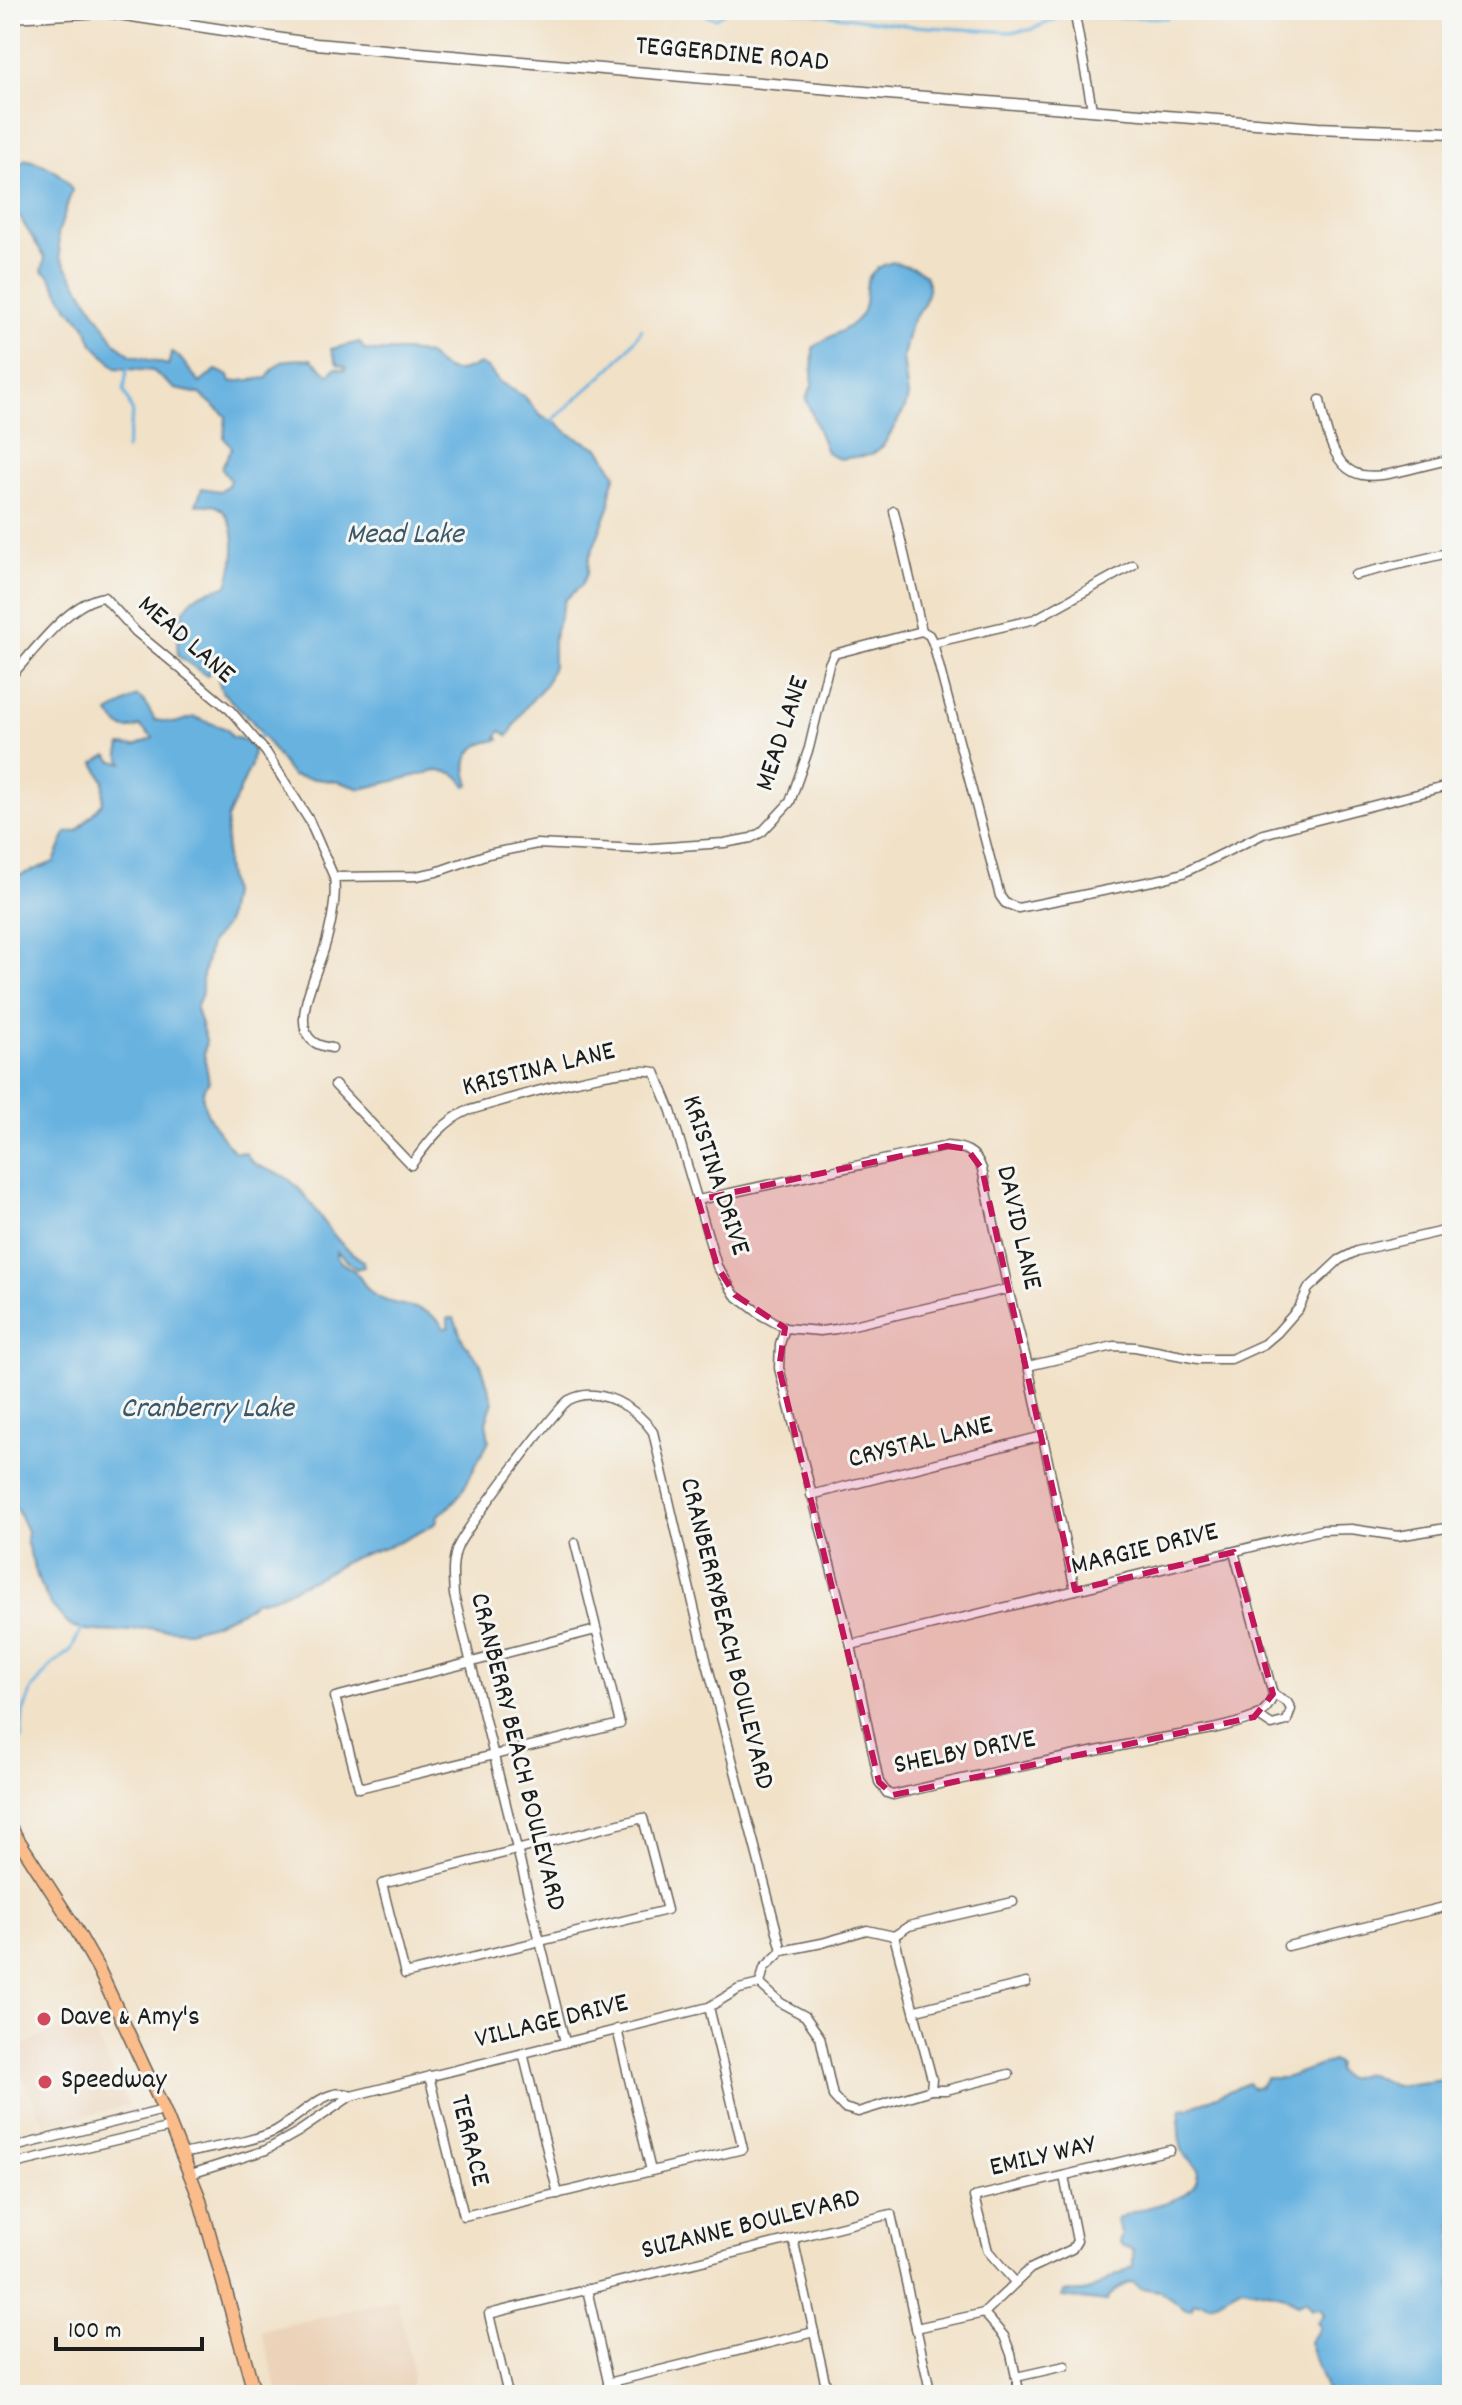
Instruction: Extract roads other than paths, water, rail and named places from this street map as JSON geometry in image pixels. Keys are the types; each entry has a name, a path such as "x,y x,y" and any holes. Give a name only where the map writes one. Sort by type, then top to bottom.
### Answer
{"highway":[{"path":"10,1827 99,1970 183,2154 255,2395"}],"street":[{"path":"1074,10 1092,109"},
{"name":"TEGGERDINE ROAD","path":"10,17 105,12 316,44 1318,128 1452,133"},
{"path":"1320,400 1329,443 1342,466 1352,473 1380,475 1452,459"},
{"path":"894,511 922,631 929,635 933,643 1000,896 1005,903 1018,908 1162,879 1183,873 1263,834 1452,785"},
{"path":"1355,575 1452,552"},
{"path":"933,643 1035,619 1133,565"},
{"name":"MEAD LANE","path":"10,677 76,609 93,599 104,597 136,632 230,710 266,752 309,820 334,877 416,876 488,854 537,844 639,849 751,838 762,832 790,802 809,748 834,654 922,631"},
{"path":"332,1048 319,1046 313,1041 305,1025 307,1000 326,944 336,888 334,877"},
{"name":"KRISTINA LANE","path":"335,1085 411,1165 438,1130 454,1116 600,1076 636,1069 652,1071"},
{"name":"KRISTINA DRIVE","path":"652,1071 659,1078 717,1266 735,1295 763,1316 785,1328 820,1331 1008,1289"},
{"name":"DAVID LANE","path":"698,1200 947,1146 967,1149 979,1161 1028,1366 1075,1590"},
{"path":"1028,1366 1114,1346 1207,1360 1231,1359 1264,1344 1277,1333 1299,1308 1308,1289 1339,1260 1357,1251 1452,1229"},
{"name":"SHELBY DRIVE","path":"785,1328 780,1344 779,1368 851,1645 879,1782 887,1793 893,1795 1210,1728 1257,1715"},
{"name":"CRANBERRYBEACH BOULEVARD","path":"561,1407 568,1400 593,1395 629,1408 644,1419 653,1432 707,1663 782,1951"},
{"name":"CRANBERRY BEACH BOULEVARD","path":"561,1407 477,1515 457,1547 453,1574 454,1595 470,1662 565,2042"},
{"name":"CRYSTAL LANE","path":"811,1495 1043,1436"},
{"name":"MARGIE DRIVE","path":"851,1645 1321,1530 1351,1529 1398,1536 1452,1527"},
{"path":"575,1543 620,1724 359,1788 335,1697 596,1630"},
{"path":"1234,1552 1273,1694 1267,1707 1257,1715 1272,1725 1287,1721 1291,1709 1287,1702 1273,1694"},
{"path":"643,1818 667,1910 540,1942 405,1974 382,1884 643,1818"},
{"path":"1009,2074 946,2090 931,2090 858,2112 844,2108 833,2096 820,2037 805,2016 781,2003 760,1984 764,1968 782,1951 867,1930 894,1936 909,1926 1013,1902"},
{"path":"1288,1946 1452,1905"},
{"path":"894,1936 916,2010 932,2079 931,2090"},
{"path":"916,2010 1026,1983"},
{"name":"VILLAGE DRIVE","path":"191,2174 266,2150 351,2096 709,2007 739,1989 760,1984"},
{"path":"523,2053 558,2194 743,2149 709,2007"},
{"path":"617,2029 651,2171"},
{"name":"TERRACE","path":"429,2076 464,2216 558,2194"},
{"name":"VILLAGE DRIVE","path":"183,2154 275,2131 328,2095 345,2092 351,2096"},
{"path":"10,2148 164,2110"},
{"path":"10,2165 171,2127"},
{"path":"81,2132 85,2147"},
{"path":"39,2141 43,2157"},
{"name":"EMILY WAY","path":"1015,2282 988,2251 974,2197 1170,2150"},
{"path":"916,2328 984,2313 1030,2269 1072,2249 1077,2241 1064,2176"},
{"name":"SUZANNE BOULEVARD","path":"508,2395 489,2314 891,2214 931,2395"},
{"path":"793,2238 828,2395"},
{"path":"587,2289 611,2395"},
{"path":"984,2313 1004,2336 1020,2395"},
{"path":"608,2383 814,2332"},
{"path":"1016,2377 1065,2366"}],"water":[{"name":"Mead Lake","path":"25,159 52,169 72,190 58,234 60,257 116,344 131,355 168,365 172,352 200,383 216,370 229,376 231,382 267,378 280,363 296,359 311,359 329,375 335,368 345,370 346,367 337,364 331,349 359,342 365,350 411,351 429,355 440,366 452,371 480,364 489,369 498,381 525,397 541,416 600,449 616,475 610,505 582,585 565,600 553,641 553,666 546,684 525,708 508,736 501,731 497,736 499,740 481,744 470,753 466,767 470,784 466,786 454,774 442,771 361,789 339,782 292,776 252,721 222,692 218,680 220,667 214,664 207,676 178,656 178,631 186,608 200,594 227,585 232,567 233,535 227,517 215,506 196,505 202,488 220,491 230,480 221,468 232,448 224,438 226,416 200,394 175,389 153,371 116,368 93,344 85,325 68,308 49,275 42,271 45,258 16,208 10,169 18,167"},
{"path":"893,262 925,275 929,286 924,304 911,323 903,357 908,397 905,408 883,446 871,455 839,459 827,452 806,399 812,386 813,348 844,330 860,316 864,309 868,279 880,267"},
{"name":"Cranberry Lake","path":"137,696 144,701 155,720 175,723 194,717 227,729 232,737 245,740 253,750 251,765 227,819 226,866 231,893 226,924 210,944 202,993 196,1009 206,1040 204,1054 209,1082 203,1098 210,1118 235,1152 246,1153 254,1163 287,1178 302,1192 339,1241 363,1261 364,1267 356,1269 336,1251 338,1260 357,1274 371,1293 383,1300 421,1309 437,1319 444,1328 448,1328 448,1318 454,1318 463,1341 481,1364 493,1402 486,1422 489,1440 462,1492 438,1515 436,1523 400,1542 353,1558 275,1597 255,1601 246,1609 213,1624 188,1631 145,1628 121,1632 93,1631 68,1624 52,1606 40,1585 26,1541 27,1531 10,1495 10,879 54,862 66,833 77,831 103,802 104,781 94,763 107,755 113,761 123,763 119,754 121,745 135,746 153,738 140,726 122,728 109,713"},
{"path":"1332,2061 1338,2064 1337,2071 1343,2077 1367,2073 1395,2086 1452,2079 1452,2386 1434,2395 1328,2395 1309,2342 1320,2327 1317,2322 1324,2315 1321,2308 1312,2309 1306,2300 1297,2304 1282,2295 1242,2287 1210,2305 1193,2303 1192,2308 1186,2309 1160,2291 1141,2288 1132,2282 1117,2289 1106,2302 1062,2297 1064,2292 1093,2289 1133,2266 1133,2250 1119,2242 1122,2234 1116,2220 1179,2198 1196,2182 1198,2169 1182,2149 1179,2126 1181,2109 1248,2083 1252,2088 1260,2086 1266,2078 1285,2078"}],"waterway":[{"path":"704,10 707,16 716,18 729,10"},
{"path":"792,10 912,26 1011,32 1030,30 1063,16 1167,18"},
{"path":"552,421 622,356 642,329"},
{"path":"126,449 133,413 124,391 127,368"},
{"path":"251,744 263,734"},
{"path":"10,1749 21,1739 23,1713 32,1689 52,1665 71,1650 82,1628"}],"place":[{"name":"Dave & Amy's","path":"44,2019"},
{"name":"Speedway","path":"45,2082"}]}
